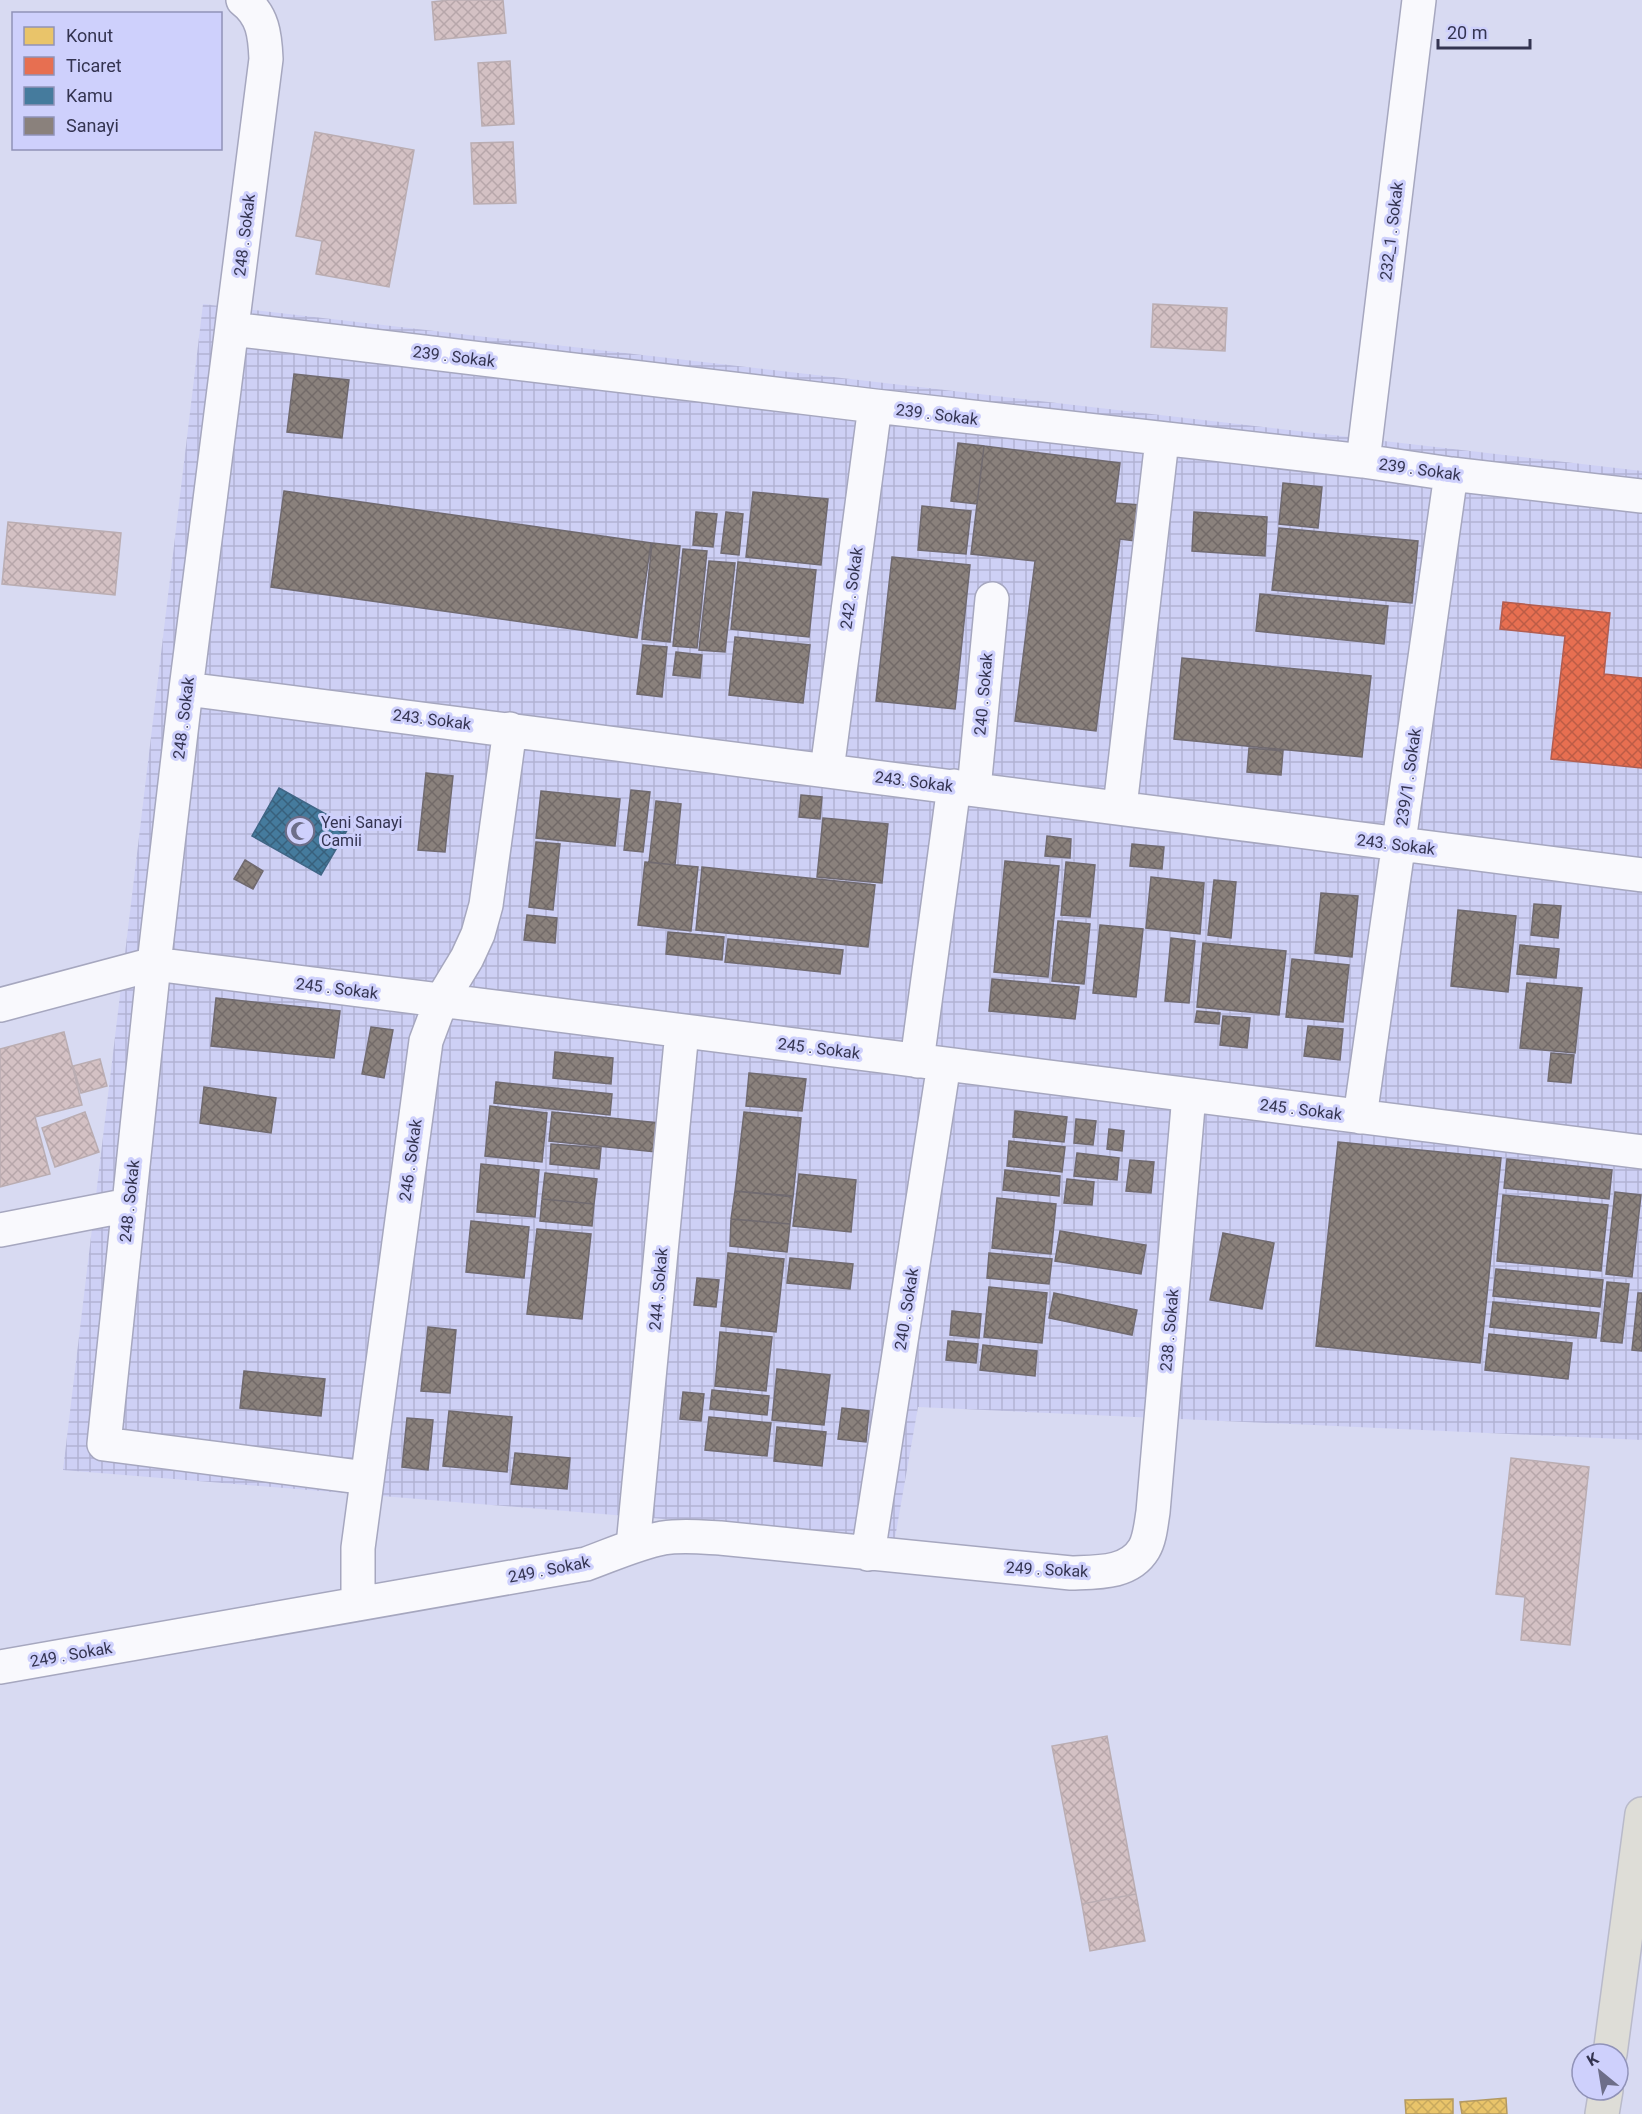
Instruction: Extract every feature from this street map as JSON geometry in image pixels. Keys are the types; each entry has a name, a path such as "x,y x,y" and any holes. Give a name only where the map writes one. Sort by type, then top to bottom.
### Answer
{"main road":[{"path":"1612,2042 1642,1814"}],"street":[{"name":"248 . Sokak","path":"243,0 259,16 265,38 266,59 186,689 154,964 104,1444 367,1478"},
{"name":"232_1 . Sokak","path":"1363,461 1419,0"},
{"name":"239 . Sokak","path":"232,329 1162,440 1363,461 1450,474 1642,496"},
{"name":"242 . Sokak","path":"827,770 876,406"},
{"path":"1120,807 1162,440"},
{"name":"239/1 . Sokak","path":"1360,1117 1450,474"},
{"name":"240 . Sokak","path":"868,1554 964,788 992,599"},
{"name":"243. Sokak","path":"186,689 1642,875"},
{"name":"246 . Sokak","path":"358,1604 357,1564 367,1478 426,1041 441,1001 467,958 478,934 486,905 510,729"},
{"name":"245 . Sokak","path":"0,1005 154,964 1642,1152"},
{"name":"244 . Sokak","path":"633,1546 682,1031"},
{"name":"238 . Sokak","path":"1135,1561 1145,1548 1153,1512 1189,1095"},
{"path":"0,1230 129,1205"},
{"name":"249 . Sokak","path":"0,1667 586,1564 633,1546 662,1539 687,1537 1071,1573 1118,1569 1135,1561"}],"shaded area":[{"path":"203,304 1642,471 1642,1440 918,1407 895,1538 63,1470"}],"building: Konut":[{"path":"1506,2098 1507,2114 1462,2114 1460,2102"},
{"path":"1453,2099 1453,2114 1406,2114 1405,2100"}],"building: Ticaret":[{"path":"1503,602 1610,613 1604,674 1642,678 1642,768 1551,759 1565,636 1500,629"}],"building: Kamu":[{"name":"Yeni Sanayi Camii","path":"279,788 349,827 321,875 252,836"}],"building: Sanayi":[{"path":"294,374 349,380 342,438 287,432"},
{"path":"958,443 984,446 977,504 951,501"},
{"path":"984,446 1120,463 1115,503 1140,505 1135,541 1120,539 1096,731 1015,721 1035,561 971,554"},
{"path":"1283,483 1322,487 1318,528 1279,524"},
{"path":"284,491 651,543 637,638 271,587"},
{"path":"753,492 828,499 821,565 746,557"},
{"path":"922,506 971,511 966,554 918,550"},
{"path":"696,512 717,514 713,547 693,545"},
{"path":"726,512 743,514 739,555 721,553"},
{"path":"1194,512 1267,517 1265,556 1192,551"},
{"path":"1279,528 1418,541 1412,603 1272,590"},
{"path":"652,543 680,546 670,642 642,639"},
{"path":"683,549 707,551 697,648 673,646"},
{"path":"892,557 970,565 955,709 876,701"},
{"path":"709,561 735,563 725,652 699,650"},
{"path":"738,562 816,570 809,637 731,629"},
{"path":"1260,594 1388,606 1384,644 1256,631"},
{"path":"735,637 810,645 803,703 729,695"},
{"path":"643,645 667,647 662,697 637,694"},
{"path":"676,652 702,655 700,678 673,675"},
{"path":"1182,658 1371,676 1362,757 1174,739"},
{"path":"1249,748 1283,751 1281,775 1247,772"},
{"path":"426,773 453,776 445,852 418,850"},
{"path":"631,790 650,792 643,852 624,850"},
{"path":"541,791 620,799 615,846 536,838"},
{"path":"801,795 822,797 820,819 799,817"},
{"path":"656,801 681,804 675,865 649,862"},
{"path":"823,818 888,824 882,883 817,877"},
{"path":"1047,836 1071,839 1070,858 1045,856"},
{"path":"536,842 560,844 553,910 529,907"},
{"path":"1132,844 1164,847 1162,869 1130,866"},
{"path":"245,860 263,871 253,889 234,879"},
{"path":"1005,861 1059,866 1048,977 994,972"},
{"path":"645,862 698,867 691,931 638,925"},
{"path":"1066,862 1095,865 1090,917 1061,915"},
{"path":"702,867 875,885 868,947 696,930"},
{"path":"1151,877 1204,883 1200,934 1146,928"},
{"path":"1214,880 1236,882 1231,938 1208,935"},
{"path":"1321,893 1358,896 1352,957 1315,953"},
{"path":"1534,904 1561,906 1558,938 1531,935"},
{"path":"1458,910 1516,916 1508,992 1451,986"},
{"path":"527,915 557,918 555,943 524,940"},
{"path":"1058,921 1090,924 1084,984 1052,981"},
{"path":"1100,925 1143,929 1136,997 1093,993"},
{"path":"668,932 724,937 722,960 666,954"},
{"path":"1171,938 1195,941 1189,1003 1165,1001"},
{"path":"728,939 843,950 840,974 725,962"},
{"path":"1203,943 1286,951 1279,1015 1197,1007"},
{"path":"1520,945 1559,949 1556,978 1517,974"},
{"path":"1292,959 1349,965 1343,1022 1286,1017"},
{"path":"992,979 1079,987 1075,1019 989,1011"},
{"path":"1527,983 1582,988 1575,1053 1520,1048"},
{"path":"216,998 340,1011 334,1058 211,1046"},
{"path":"1197,1011 1220,1013 1219,1024 1195,1022"},
{"path":"1223,1016 1250,1018 1247,1048 1220,1045"},
{"path":"1308,1026 1343,1029 1340,1060 1304,1056"},
{"path":"371,1027 393,1030 384,1078 362,1074"},
{"path":"555,1052 613,1058 611,1084 553,1078"},
{"path":"1551,1053 1574,1055 1571,1083 1548,1081"},
{"path":"749,1073 806,1079 802,1111 746,1106"},
{"path":"496,1082 612,1094 610,1115 494,1103"},
{"path":"204,1087 276,1098 271,1133 200,1123"},
{"path":"490,1106 547,1113 542,1162 485,1156"},
{"path":"1015,1111 1067,1117 1064,1142 1013,1137"},
{"path":"552,1112 659,1123 656,1152 549,1141"},
{"path":"744,1112 801,1118 793,1197 735,1191"},
{"path":"1076,1119 1096,1121 1093,1145 1074,1143"},
{"path":"1109,1129 1124,1131 1122,1151 1107,1149"},
{"path":"1009,1141 1065,1147 1062,1172 1007,1166"},
{"path":"1338,1142 1501,1158 1480,1363 1316,1346"},
{"path":"551,1144 601,1148 599,1169 550,1164"},
{"path":"1077,1153 1119,1158 1117,1180 1074,1176"},
{"path":"1507,1159 1612,1170 1609,1199 1504,1188"},
{"path":"1130,1160 1154,1162 1151,1193 1126,1191"},
{"path":"481,1164 539,1170 535,1217 477,1212"},
{"path":"1005,1170 1060,1176 1059,1196 1003,1190"},
{"path":"545,1173 597,1179 594,1204 542,1199"},
{"path":"799,1174 856,1180 851,1232 793,1226"},
{"path":"1067,1179 1094,1182 1092,1205 1064,1203"},
{"path":"735,1191 793,1196 790,1224 731,1219"},
{"path":"1615,1192 1641,1195 1632,1277 1606,1274"},
{"path":"1503,1195 1608,1205 1601,1271 1497,1261"},
{"path":"997,1198 1056,1204 1051,1254 992,1248"},
{"path":"542,1199 594,1204 592,1226 540,1221"},
{"path":"731,1219 790,1224 787,1252 730,1246"},
{"path":"471,1221 529,1227 524,1278 466,1272"},
{"path":"537,1229 591,1234 582,1319 527,1314"},
{"path":"1060,1231 1146,1245 1141,1274 1055,1261"},
{"path":"1223,1233 1274,1243 1262,1309 1210,1300"},
{"path":"728,1253 784,1259 776,1332 721,1326"},
{"path":"989,1253 1052,1259 1049,1284 987,1278"},
{"path":"790,1258 853,1264 850,1289 787,1283"},
{"path":"1496,1269 1603,1280 1600,1307 1493,1296"},
{"path":"697,1278 719,1280 716,1307 694,1305"},
{"path":"1607,1282 1629,1284 1622,1343 1601,1341"},
{"path":"989,1287 1047,1293 1042,1343 984,1337"},
{"path":"1054,1293 1137,1310 1132,1335 1049,1318"},
{"path":"1638,1293 1642,1293 1642,1351 1632,1350"},
{"path":"1493,1302 1599,1313 1596,1338 1490,1327"},
{"path":"952,1311 981,1314 979,1338 950,1335"},
{"path":"428,1327 456,1330 450,1393 421,1391"},
{"path":"720,1332 772,1337 766,1391 715,1386"},
{"path":"1489,1334 1572,1343 1568,1379 1485,1370"},
{"path":"948,1341 978,1344 976,1363 946,1360"},
{"path":"983,1345 1037,1351 1035,1376 980,1370"},
{"path":"777,1369 830,1375 824,1425 772,1420"},
{"path":"244,1371 325,1379 321,1416 240,1408"},
{"path":"712,1390 769,1396 767,1415 710,1409"},
{"path":"683,1392 704,1394 701,1421 680,1419"},
{"path":"842,1408 869,1411 866,1442 838,1439"},
{"path":"449,1411 512,1417 507,1472 443,1466"},
{"path":"709,1417 771,1423 767,1456 705,1450"},
{"path":"407,1418 433,1420 428,1470 402,1467"},
{"path":"777,1427 826,1432 822,1466 774,1461"},
{"path":"515,1453 570,1458 567,1489 511,1484"}],"building: Diğer":[{"path":"503,0 506,33 435,40 432,2"},
{"path":"510,61 514,124 482,126 478,63"},
{"path":"315,132 414,150 389,287 316,274 322,241 296,236"},
{"path":"513,142 516,203 474,204 471,143"},
{"path":"1153,304 1227,308 1225,351 1151,347"},
{"path":"8,522 121,533 115,595 2,584"},
{"path":"64,1032 82,1105 35,1117 50,1174 0,1187 0,1049"},
{"path":"100,1059 107,1086 81,1093 73,1066"},
{"path":"85,1112 99,1152 55,1167 42,1128"},
{"path":"1511,1458 1589,1467 1570,1645 1521,1640 1525,1597 1496,1594"},
{"path":"1107,1736 1136,1894 1082,1904 1052,1746"},
{"path":"1136,1894 1145,1941 1090,1951 1082,1904"}],"place":[{"name":"Yeni Sanayi Camii","path":"300,831"}]}
